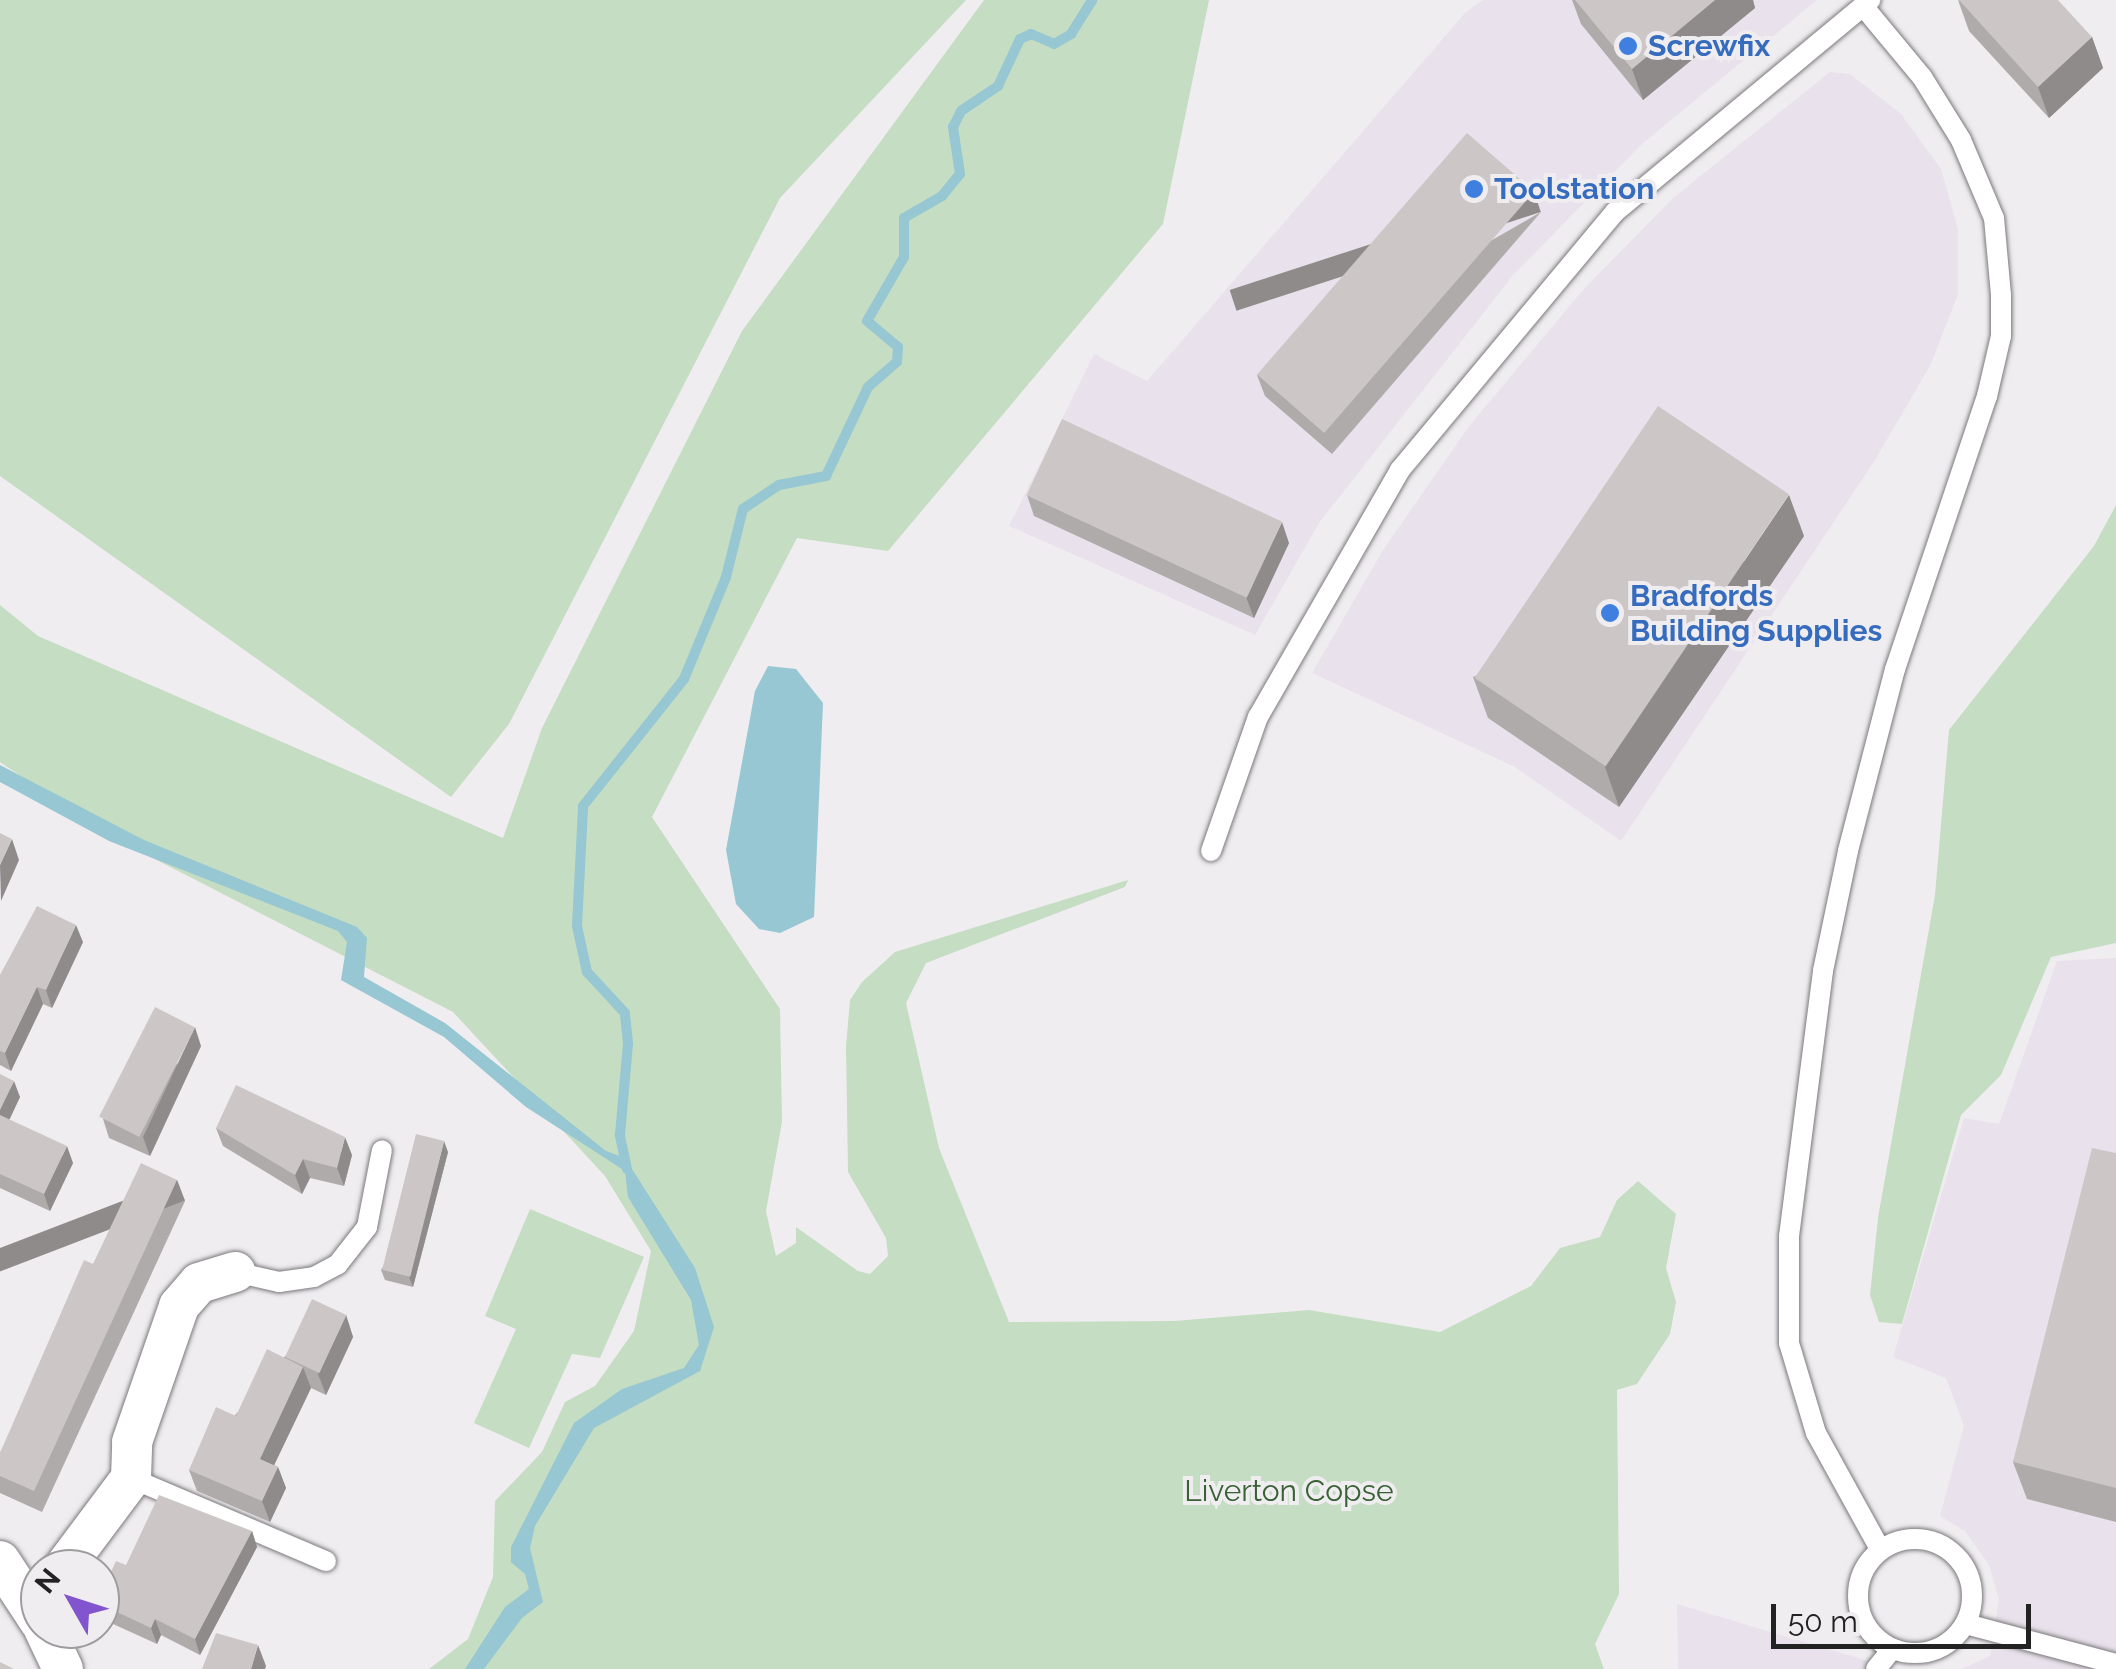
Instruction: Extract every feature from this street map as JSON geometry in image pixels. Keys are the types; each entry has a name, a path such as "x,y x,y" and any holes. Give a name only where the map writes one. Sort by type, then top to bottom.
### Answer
{"street":[{"path":"78,1549 131,1478 132,1442 178,1306 199,1284 235,1272"},
{"path":"0,1561 20,1587"}],"lane":[{"path":"1210,851 1258,717 1400,470 1615,212 1867,3 1922,76 1962,140 1994,218 2001,295 2001,336 1987,396 1896,669 1851,834 1823,971 1789,1236 1794,1361 1831,1467 1880,1549"},
{"path":"235,1272 279,1282 314,1277 338,1264 366,1227 382,1150"},
{"path":"131,1478 326,1561"},
{"path":"1907,1538 1936,1540 1960,1557 1974,1590 1966,1624 1934,1651 1892,1649 1872,1635 1857,1590 1880,1549 1907,1538"},
{"path":"1966,1624 2038,1638 2116,1664"},
{"path":"1876,1669 1892,1649"}],"shaded area":[{"path":"1483,0 1817,0 1643,143 1514,274 1319,523 1255,635 1009,526 1094,354 1147,381 1465,13"},
{"path":"1830,72 1850,74 1901,114 1941,169 1958,229 1958,294 1931,364 1875,460 1621,841 1515,767 1312,673 1383,550 1470,425 1582,291 1673,198"},
{"path":"2116,958 2116,1669 1962,1669 1990,1656 1999,1600 1989,1565 1965,1531 1940,1516 1964,1426 1946,1378 1893,1357 1964,1118 1999,1124 2057,961"},
{"path":"1677,1604 1895,1669 1678,1669"}],"green space":[{"path":"0,0 966,0 780,198 509,724 451,797 0,476"},
{"name":"Liverton Copse","path":"984,0 1209,0 1163,224 888,551 797,538 652,817 780,1009 782,1122 766,1211 776,1256 796,1243 796,1227 858,1271 870,1274 888,1256 886,1238 848,1172 846,1046 850,1000 862,982 895,952 1128,880 1125,887 926,963 906,1003 939,1148 1009,1322 1174,1321 1309,1310 1440,1332 1531,1286 1560,1248 1600,1237 1617,1200 1638,1181 1676,1214 1666,1268 1676,1302 1670,1334 1637,1384 1617,1390 1619,1594 1595,1644 1604,1669 429,1669 468,1639 493,1577 495,1501 542,1452 565,1402 595,1386 634,1331 651,1251 605,1176 453,1012 110,836 0,762 0,605 38,636 503,838 542,728 742,331"},
{"path":"2116,505 2116,943 2051,957 2001,1075 1961,1115 1902,1324 1879,1322 1870,1295 1878,1218 1935,895 1949,730 2094,546"},
{"path":"530,1209 644,1257 600,1358 572,1354 529,1448 474,1423 516,1329 485,1316"}],"water":[{"path":"768,666 796,669 823,703 814,917 780,933 759,929 736,904 726,850 755,691"},
{"path":"0,765 144,840 357,927 367,938 364,977 445,1023 606,1151 625,1158 695,1268 714,1327 700,1371 594,1428 535,1526 530,1548 543,1602 522,1618 484,1669 465,1669 505,1607 529,1589 525,1574 511,1562 511,1547 574,1423 622,1389 684,1368 699,1345 691,1300 628,1197 625,1171 526,1107 444,1037 341,980 347,942 338,931 109,841 0,782"}],"building":[{"path":"1575,0 1715,0 1632,69"},
{"path":"1959,0 2058,0 2092,37 2038,87"},
{"path":"1467,133 1534,191 1324,433 1257,375"},
{"path":"1658,406 1789,494 1606,766 1475,678"},
{"path":"1062,419 1282,522 1247,598 1027,495"},
{"path":"0,833 12,839 0,865"},
{"path":"37,906 76,925 46,990 37,987 5,1053 0,1051 0,975"},
{"path":"155,1007 195,1027 139,1137 99,1117"},
{"path":"0,1074 14,1081 0,1110"},
{"path":"236,1085 345,1137 337,1168 303,1159 295,1175 216,1128"},
{"path":"0,1115 67,1146 44,1194 0,1174"},
{"path":"416,1134 444,1141 410,1277 382,1270"},
{"path":"2092,1148 2116,1153 2116,1488 2013,1462"},
{"path":"141,1163 177,1180 34,1491 0,1476 0,1453 84,1260 93,1264"},
{"path":"312,1299 346,1315 319,1373 285,1357"},
{"path":"267,1349 303,1367 260,1459 278,1467 262,1501 189,1470 216,1407 236,1416"},
{"path":"159,1495 252,1531 195,1639 155,1619 151,1628 120,1613 120,1563 126,1565"},
{"path":"216,1633 258,1645 251,1669 202,1669"}],"waterway":[{"path":"627,1169 620,1135 628,1043 625,1013 587,972 577,926 583,806 684,679 726,577 743,509 779,485 826,476 868,387 897,362 898,347 867,321 904,257 904,218 942,196 960,174 953,127 961,111 998,86 1020,39 1031,34 1054,44 1071,34 1092,0"}],"place":[{"name":"Screwfix","path":"1628,46"},
{"name":"Toolstation","path":"1474,189"},
{"name":"Bradfords Building Supplies","path":"1610,613"}]}
